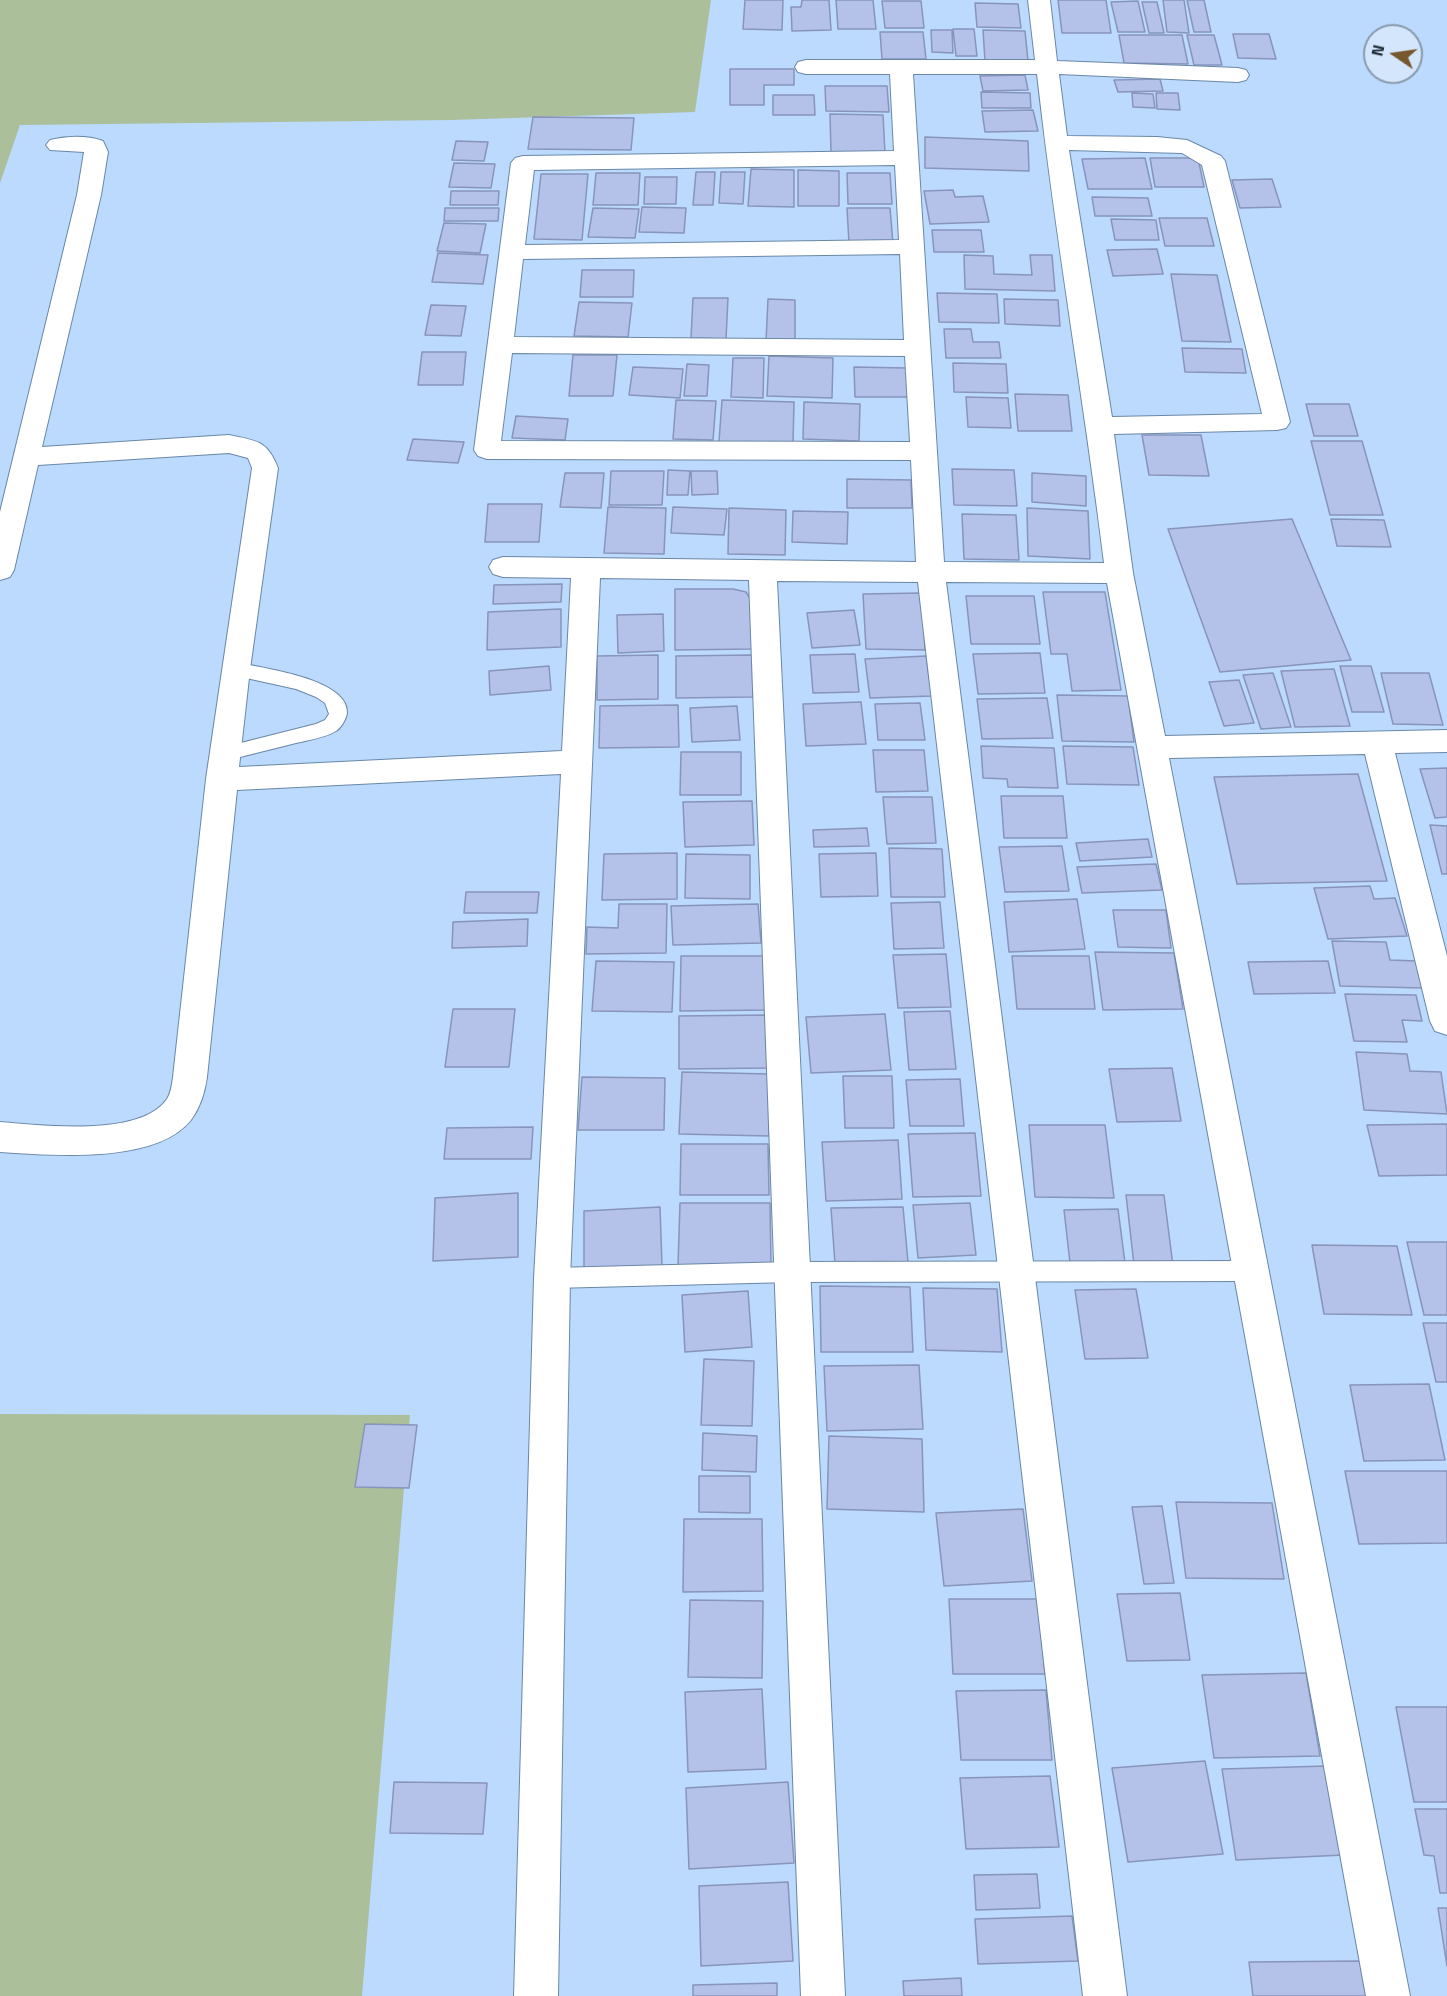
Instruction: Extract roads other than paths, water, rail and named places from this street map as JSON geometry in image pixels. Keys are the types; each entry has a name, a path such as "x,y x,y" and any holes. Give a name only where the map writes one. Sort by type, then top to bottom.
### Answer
{"street":[{"path":"1039,0 1056,143 1100,426 1119,573 1388,1996"},
{"path":"806,67 1048,67 1238,75"},
{"path":"901,67 931,573 1105,1996"},
{"path":"1056,143 1157,144 1188,147 1213,160 1277,422 1100,426"},
{"path":"0,570 89,195 96,152 95,146 90,144 58,145"},
{"path":"908,158 524,163 487,450 924,451"},
{"path":"514,252 913,247"},
{"path":"500,345 918,348"},
{"path":"0,1137 76,1140 130,1136 148,1131 162,1123 177,1113 182,1105 187,1092 192,1054 235,669 265,468 259,453 250,448 229,444 27,457"},
{"path":"503,567 931,573 1119,573"},
{"path":"536,1996 552,1278 586,568"},
{"path":"763,571 823,1996"},
{"path":"1152,747 1447,741"},
{"path":"1377,743 1447,1021"},
{"path":"223,766 576,762"}],"lane":[{"path":"223,766 321,730 332,725 338,714 329,696 315,688 235,669"},
{"path":"552,1278 792,1272 1251,1272"}]}
